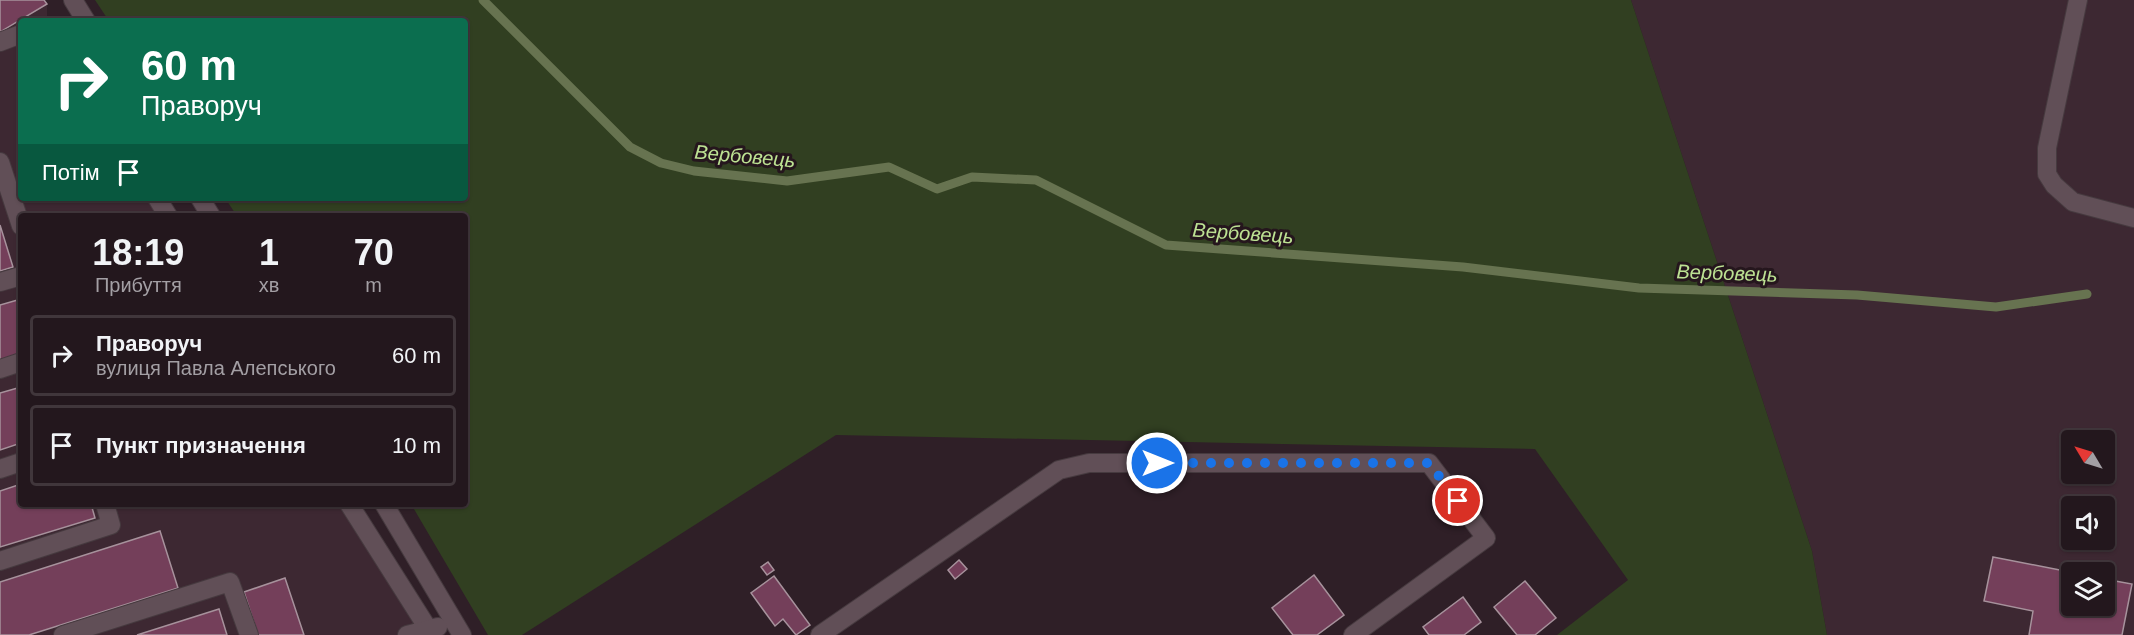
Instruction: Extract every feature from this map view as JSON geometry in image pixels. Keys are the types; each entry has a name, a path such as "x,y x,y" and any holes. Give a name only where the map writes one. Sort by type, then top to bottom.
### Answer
{"street":[{"path":"73,0 84,18"},
{"path":"2078,0 2047,148 2047,174 2054,185 2073,202 2134,218"},
{"path":"0,42 18,35"},
{"path":"0,162 5,194 18,220"},
{"path":"0,282 18,277"},
{"path":"0,369 18,363"},
{"path":"0,469 18,463"},
{"path":"820,635 1059,470 1089,463 1429,463 1486,538 1353,635"},
{"path":"0,561 111,525 106,507"},
{"path":"351,507 432,635"},
{"path":"386,507 458,629 407,635"},
{"path":"63,635 230,582 249,635"}],"shaded area":[{"path":"0,0 44,0 47,4 47,18 18,18 18,201 159,201 166,213 18,213 18,507 351,507 432,635 0,635"},
{"path":"1631,0 2134,0 2134,635 1827,635 1812,551"}],"green space":[{"path":"95,0 1631,0 1812,551 1827,635 1557,635 1628,580 1535,449 836,435 522,635 488,635 413,507 468,507 468,213 235,213 227,201 468,201 468,18 107,18"}],"building":[{"path":"0,0 44,0 47,4 24,18 18,18 18,21 0,32"},
{"path":"0,225 13,267 0,271"},
{"path":"18,300 18,356 0,362 0,305"},
{"path":"18,388 18,444 0,450 0,393"},
{"path":"18,485 18,507 92,507 95,518 0,547 0,491"},
{"path":"160,531 178,588 29,635 0,635 0,582"},
{"path":"1993,557 2061,570 2061,616 2115,616 2115,581 2132,584 2122,635 2029,635 2033,611 1984,601"},
{"path":"959,560 967,569 955,579 948,570"},
{"path":"768,562 774,570 767,575 761,567"},
{"path":"1314,575 1344,615 1317,635 1293,635 1272,608"},
{"path":"774,576 810,625 796,635 783,619 775,626 751,593"},
{"path":"285,578 304,635 258,635 244,592"},
{"path":"1525,581 1556,618 1535,635 1517,635 1494,607"},
{"path":"1463,597 1481,622 1464,635 1429,635 1423,627"},
{"path":"219,609 227,635 137,635"}],"waterway":[{"name":"Вербовець","path":"483,0 630,147 661,163 694,171 787,181 889,167 937,189 972,177 1036,180 1166,245 1463,267 1639,288 1857,295 1996,307 2087,294"}],"route":[{"path":"1157,463 1429,463 1458,501"}]}
